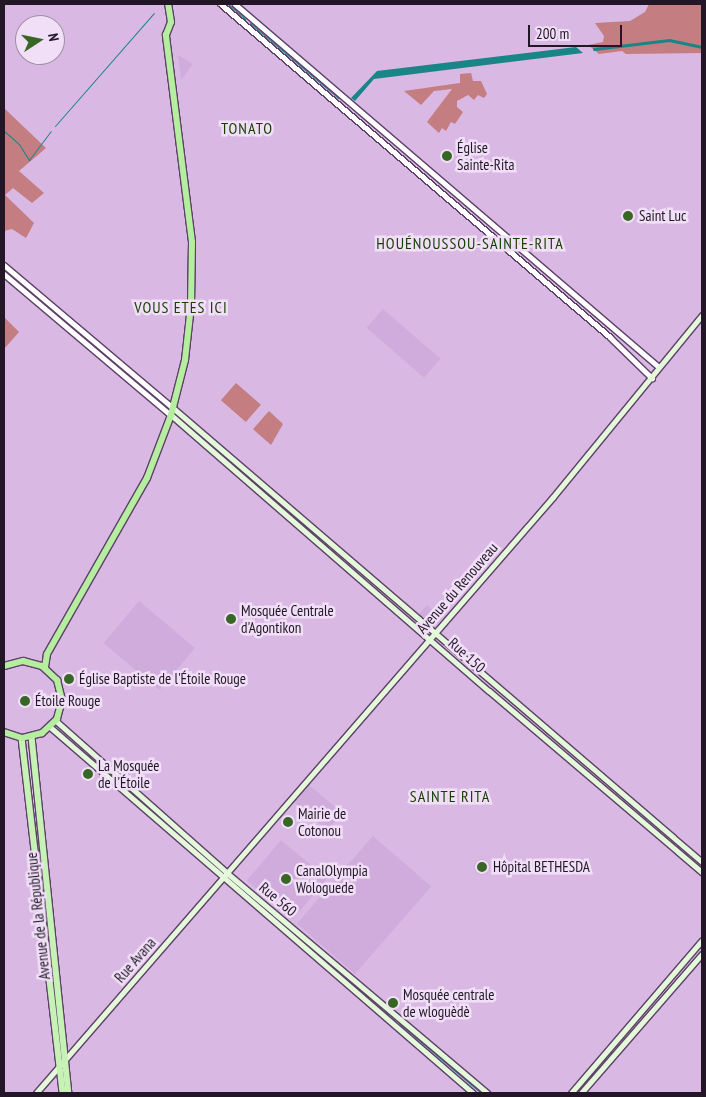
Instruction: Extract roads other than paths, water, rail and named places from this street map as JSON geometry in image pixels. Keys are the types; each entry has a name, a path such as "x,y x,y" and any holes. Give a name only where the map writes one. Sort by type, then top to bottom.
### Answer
{"highway":[{"path":"45,667 47,654 147,478 171,415 187,349 193,259 166,35 171,22 170,4"},
{"path":"4,666 26,661 45,667 56,678 62,693 62,706 56,721 50,727 32,737 22,738 11,736 4,732"},
{"path":"4,742 11,736"}],"main road":[{"name":"Avenue du Renouveau","path":"223,878 430,639 652,378 657,369 702,315"},
{"name":"Rue 150","path":"173,408 702,862"},
{"name":"Rue 150","path":"171,415 702,872"},
{"path":"367,584 372,578"},
{"name":"Rue 560","path":"56,721 227,873 487,1093"},
{"name":"Rue 560","path":"50,727 473,1093"},
{"name":"Avenue de la République","path":"32,737 69,1093"},
{"name":"Avenue de la République","path":"22,738 63,1093"},
{"name":"Rue Avana","path":"36,1093 223,878"},
{"path":"571,1093 702,940"},
{"path":"581,1093 702,954"}],"street":[{"path":"220,4 610,337 652,378"},
{"path":"235,4 657,369"},
{"path":"4,265 173,408"},
{"path":"4,274 171,415"}],"waterway":[{"path":"228,4 245,19"},
{"path":"55,126 154,13"},
{"path":"250,23 338,98"},
{"path":"594,49 669,40 702,47"},
{"path":"4,131 19,144 29,160 51,131"},
{"path":"346,977 391,1016"},
{"path":"399,1023 481,1093"}],"place":[{"name":"Église Sainte-Rita","path":"447,156"},
{"name":"Saint Luc","path":"628,216"},
{"name":"Mosquée Centrale d'Agontikon","path":"231,619"},
{"name":"Église Baptiste de l'Étoile Rouge","path":"69,679"},
{"name":"Étoile Rouge","path":"25,701"},
{"name":"La Mosquée de l'Étoile","path":"88,774"},
{"name":"Mairie de Cotonou","path":"288,822"},
{"name":"Hôpital BETHESDA","path":"482,867"},
{"name":"CanalOlympia Wologuede","path":"286,879"},
{"name":"Mosquée centrale de wloguèdè","path":"393,1003"}],"district":[{"name":"TONATO","path":"247,128"},
{"name":"HOUÉNOUSSOU-SAINTE-RITA","path":"470,243"},
{"name":"VOUS ETES ICI","path":"181,307"},
{"name":"SAINTE RITA","path":"450,796"}]}
